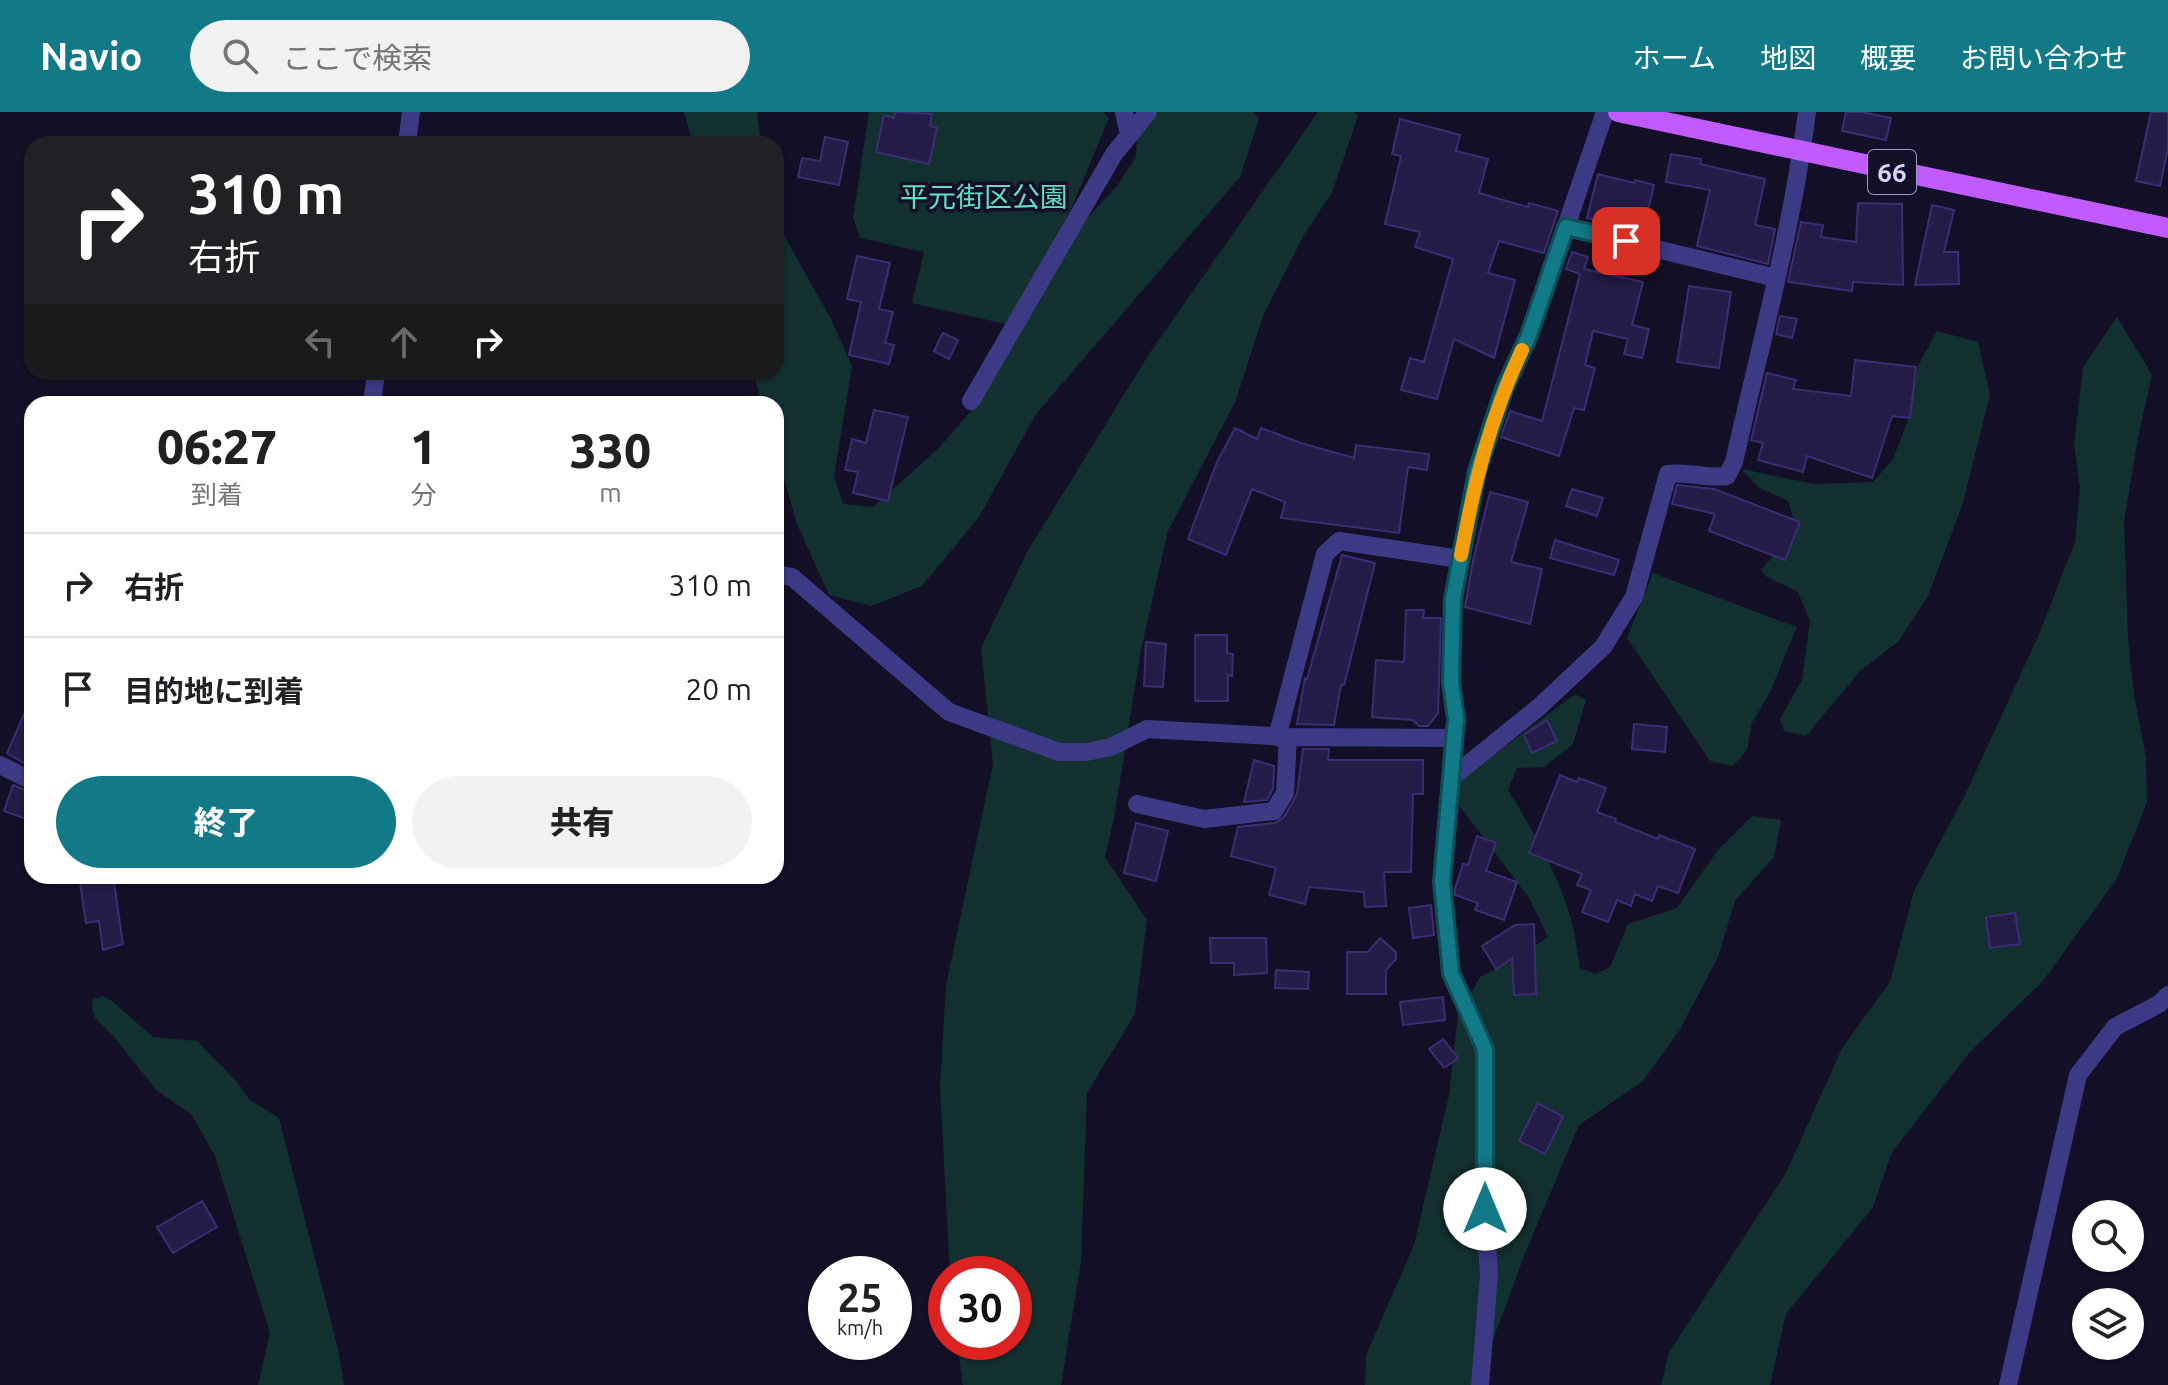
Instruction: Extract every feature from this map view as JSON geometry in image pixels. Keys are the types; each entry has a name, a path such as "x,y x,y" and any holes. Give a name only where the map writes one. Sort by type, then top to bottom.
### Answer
{"main road":[{"name":"66","path":"1618,112 2168,228"}],"street":[{"path":"408,136 411,112"},
{"path":"1124,112 1129,135"},
{"path":"971,401 1114,154 1148,112"},
{"path":"1480,1385 1489,1275 1485,1209 1485,1049 1451,973 1442,882 1456,719 1451,682 1453,599 1477,471 1504,389 1529,335 1605,112"},
{"path":"1451,778 1539,707 1603,647 1634,597 1668,474 1710,478 1727,476 1734,462 1776,278 1802,152 1807,112"},
{"path":"1566,227 1776,278"},
{"path":"1137,804 1204,819 1274,811 1285,793 1283,737 1325,554 1339,541 1460,559"},
{"path":"784,576 792,577 949,712 1059,752 1086,752 1111,747 1147,729 1283,737 1454,738"},
{"path":"0,765 24,777"},
{"path":"2008,1385 2078,1075 2115,1027 2159,1004 2168,995"}],"green space":[{"path":"684,112 757,112 760,136 691,136"},
{"name":"平元街区公園","path":"869,112 1103,112 1109,118 1071,209 1010,325 912,303 924,252 860,238 853,218"},
{"path":"1139,112 1253,112 1259,119 1240,177 1036,414 979,517 922,586 871,606 829,595 797,524 784,479 784,396 760,396 755,380 784,380 784,236 831,319 852,366 834,476 843,504 873,507 940,447 976,405 1056,252 1117,186 1136,157"},
{"path":"1318,112 1355,112 1358,116 1332,192 1304,235 1263,316 1236,400 1168,531 1141,650 1105,857 1147,920 1135,1014 1087,1093 1081,1261 1061,1385 963,1385 960,1360 1032,1360 1032,1256 949,1256 940,1087 946,985 993,764 981,648 1027,552 1149,354"},
{"path":"2117,317 2152,375 2124,522 2128,638 2134,695 2146,757 2147,802 2116,880 2043,981 1970,1052 1892,1152 1873,1207 1786,1314 1770,1385 1661,1385 1669,1352 1786,1173 1842,1048 1890,982 1914,891 1965,795 2040,632 2075,542 2080,487 2074,445 2083,367"},
{"path":"1937,331 1978,342 1990,395 1962,506 1928,596 1899,641 1860,671 1806,736 1784,731 1780,719 1802,680 1810,621 1798,592 1767,577 1761,570 1773,556 1792,543 1796,528 1788,501 1758,487 1742,469 1814,484 1873,482 1893,459 1908,420 1918,366"},
{"path":"1653,573 1797,627 1770,692 1752,723 1747,750 1733,766 1710,761 1627,638"},
{"path":"1575,694 1586,700 1573,744 1544,767 1517,768 1508,790 1559,885 1571,919 1580,968 1595,974 1610,967 1628,924 1677,908 1718,850 1752,816 1781,820 1774,857 1735,901 1718,957 1679,1031 1643,1081 1579,1125 1526,1251 1476,1385 1365,1385 1366,1355 1414,1245 1449,1095 1458,1014 1481,976 1513,961 1548,937 1529,898 1459,805 1460,780"},
{"path":"103,996 153,1037 197,1041 238,1083 249,1099 279,1118 338,1349 344,1385 258,1385 270,1333 215,1156 191,1114 156,1090 95,1018 93,999"}],"building":[{"path":"895,112 932,114 930,126 937,128 929,164 876,152 884,115 894,118"},
{"path":"1846,112 1891,118 1886,140 1842,131"},
{"path":"2151,112 2168,112 2168,148 2160,186 2136,181"},
{"path":"1400,119 1460,135 1456,151 1488,159 1479,193 1528,207 1529,203 1558,211 1544,253 1499,241 1488,273 1515,280 1494,358 1454,339 1437,399 1401,390 1410,358 1424,362 1453,259 1415,247 1420,232 1385,224 1401,156 1392,154"},
{"path":"825,137 848,142 839,185 798,177 802,158 820,161"},
{"path":"1671,154 1701,159 1700,164 1765,179 1755,225 1775,229 1768,264 1697,246 1710,190 1666,182"},
{"path":"1598,174 1654,185 1643,231 1587,218"},
{"path":"1858,203 1902,204 1903,285 1853,282 1852,291 1788,282 1801,222 1823,225 1821,237 1856,242"},
{"path":"1932,205 1954,210 1944,252 1958,252 1959,284 1915,285"},
{"path":"1572,252 1588,257 1584,269 1643,282 1632,325 1649,329 1642,358 1624,354 1628,339 1593,331 1585,365 1595,368 1584,410 1574,408 1559,456 1501,437 1510,411 1542,421 1580,274 1566,269"},
{"path":"857,256 890,263 879,309 893,312 885,343 894,345 889,364 849,355 861,302 847,299"},
{"path":"1689,286 1731,292 1719,368 1677,362"},
{"path":"1780,316 1797,319 1792,338 1776,334"},
{"path":"943,333 958,340 949,359 934,351"},
{"path":"1855,360 1916,367 1910,418 1892,416 1872,478 1807,456 1803,472 1758,460 1763,443 1751,440 1767,373 1796,380 1793,389 1851,396"},
{"path":"874,410 908,417 888,501 853,493 858,472 845,470 852,439 866,443"},
{"path":"1235,428 1257,439 1261,428 1354,458 1356,445 1429,454 1427,470 1408,467 1399,533 1281,518 1285,502 1252,489 1226,555 1188,539 1217,462"},
{"path":"1677,485 1714,489 1800,522 1785,560 1709,531 1715,514 1672,504"},
{"path":"1572,489 1603,498 1597,516 1566,506"},
{"path":"1490,492 1528,502 1511,562 1542,569 1530,624 1465,607"},
{"path":"1555,540 1619,560 1614,575 1550,558"},
{"path":"1342,555 1375,563 1344,685 1341,685 1334,725 1297,724 1305,678"},
{"path":"1406,610 1424,610 1423,618 1441,618 1438,713 1428,726 1419,726 1413,720 1372,717 1376,660 1404,662"},
{"path":"1195,635 1227,635 1227,653 1233,654 1232,676 1228,675 1228,701 1195,701"},
{"path":"1146,642 1166,644 1163,687 1144,686"},
{"path":"24,714 24,763 7,753"},
{"path":"1547,720 1557,741 1532,753 1524,735"},
{"path":"1634,724 1667,727 1665,752 1632,749"},
{"path":"1303,749 1329,749 1328,760 1423,760 1423,794 1413,794 1411,872 1384,872 1386,906 1365,907 1364,892 1309,887 1305,904 1269,895 1276,868 1231,856 1238,827 1275,823 1284,817 1297,794"},
{"path":"1254,760 1274,766 1273,789 1267,800 1244,802"},
{"path":"1560,775 1606,788 1597,812 1616,819 1615,822 1695,849 1678,893 1658,886 1652,901 1635,894 1631,906 1617,900 1608,922 1582,912 1591,890 1577,885 1582,874 1529,853"},
{"path":"13,785 24,790 24,818 4,811"},
{"path":"1136,823 1168,831 1156,881 1124,873"},
{"path":"1477,836 1496,843 1486,871 1517,882 1504,920 1475,910 1478,903 1455,895 1463,864 1468,865"},
{"path":"80,884 114,884 123,944 103,950 99,921 86,923"},
{"path":"1431,905 1434,935 1413,938 1409,908"},
{"path":"2015,913 2020,944 1990,948 1986,917"},
{"path":"1534,924 1536,994 1514,995 1512,959 1496,969 1482,946 1515,925"},
{"path":"1210,938 1266,938 1267,973 1234,975 1234,963 1211,963"},
{"path":"1380,938 1396,952 1396,959 1386,970 1386,994 1347,994 1347,952 1368,952"},
{"path":"1276,970 1309,972 1308,989 1275,988"},
{"path":"1443,997 1445,1020 1403,1025 1400,1002"},
{"path":"1443,1039 1458,1058 1444,1068 1429,1049"},
{"path":"1538,1103 1563,1117 1545,1154 1519,1141"},
{"path":"202,1201 217,1227 173,1253 157,1227"}],"slow traffic":[{"path":"1461,555 1477,471 1504,389 1522,350"}],"route":[{"path":"1485,1209 1485,1049 1451,973 1442,882 1456,719 1451,682 1453,599 1477,471 1504,389 1529,335 1566,227 1626,241"}]}
